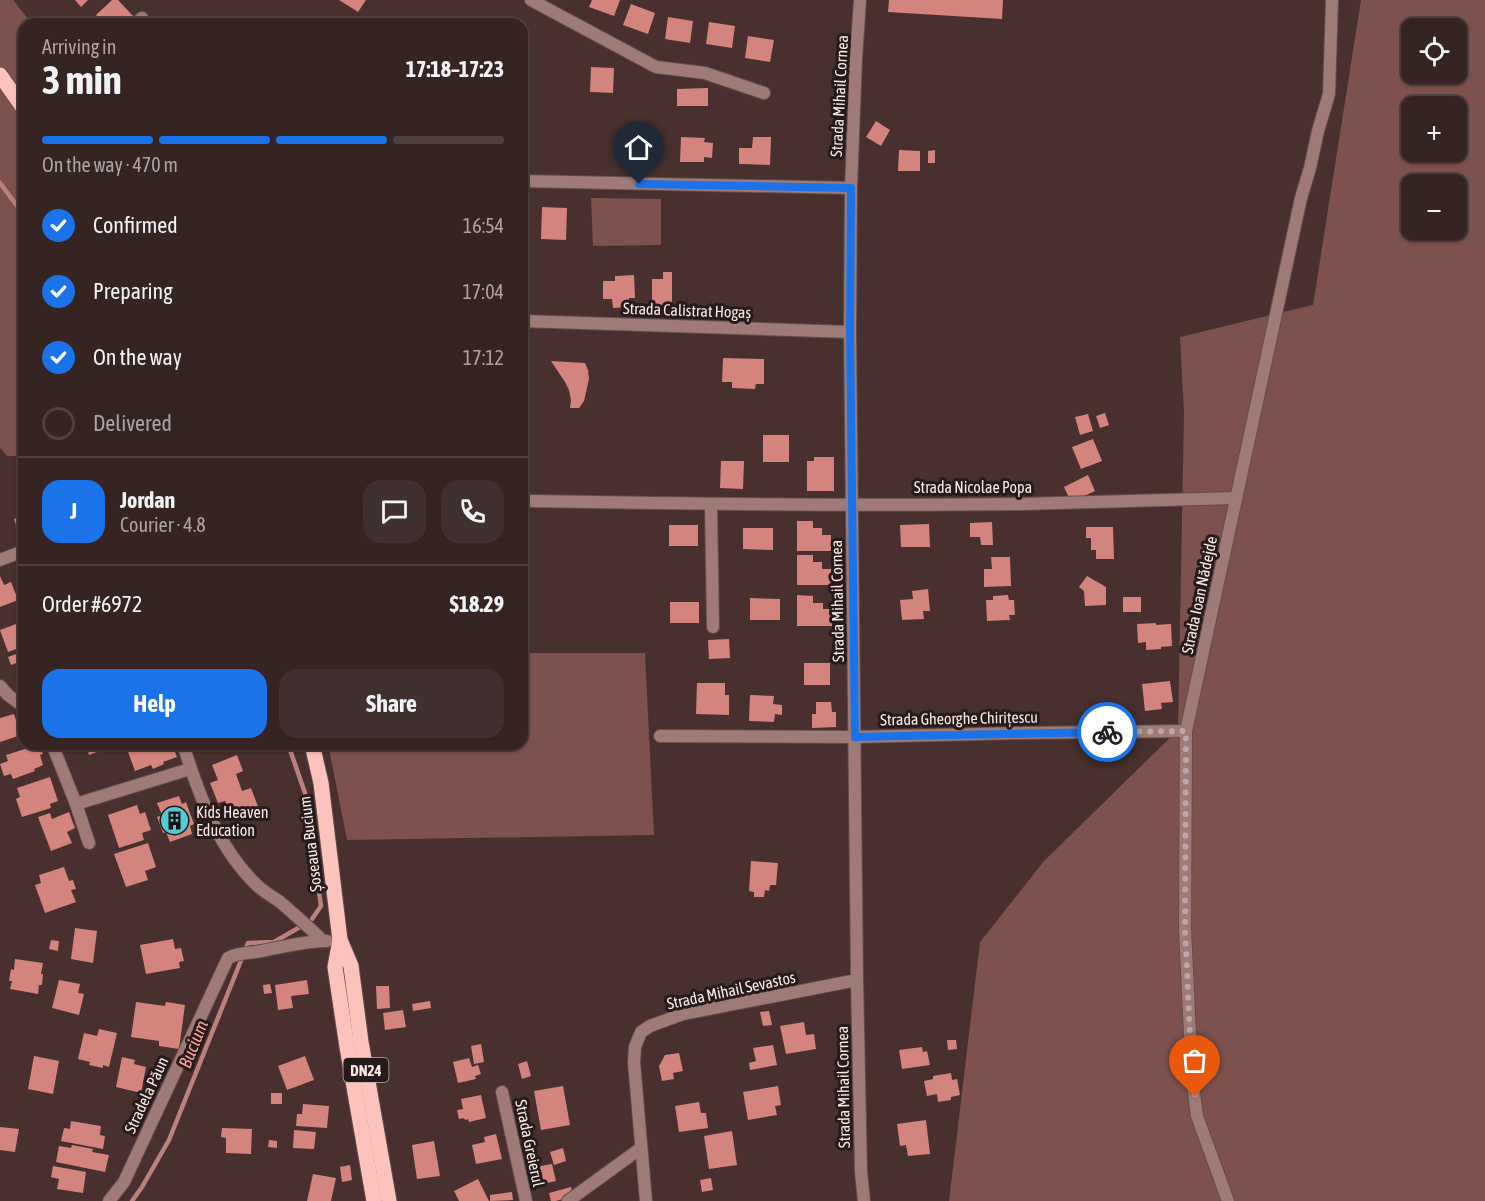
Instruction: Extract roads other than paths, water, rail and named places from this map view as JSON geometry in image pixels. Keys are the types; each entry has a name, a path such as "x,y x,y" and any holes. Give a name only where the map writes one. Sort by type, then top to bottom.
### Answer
{"main road":[{"path":"0,75 18,100"},
{"name":"Șoseaua Bucium","path":"313,750 321,783 340,940 351,966 361,1042 390,1201"},
{"name":"Șoseaua Bucium","path":"340,940 335,967 374,1201"}],"street":[{"path":"531,0 656,67 705,73 764,93"},
{"name":"Strada Mihail Cornea","path":"860,0 851,188 850,332 857,981 861,1171 864,1201"},
{"name":"Strada Ioan Nădejde","path":"1228,1201 1197,1116 1192,1077 1185,929 1186,731 1301,198 1329,94 1332,0"},
{"path":"528,182 851,188"},
{"name":"Strada Calistrat Hogaș","path":"528,321 850,332"},
{"name":"Strada Nicolae Popa","path":"531,501 853,505 1023,504 1236,498"},
{"path":"711,504 713,627"},
{"path":"0,560 18,553"},
{"path":"0,686 18,702"},
{"name":"Strada Gheorghe Chirițescu","path":"660,736 855,737 1186,731"},
{"path":"54,750 89,843"},
{"path":"185,750 213,826 242,869 261,888 310,927 323,941"},
{"path":"76,804 190,769"},
{"name":"Stradela Păun","path":"109,1201 123,1182 228,958 236,954 306,942 340,940"},
{"name":"Strada Mihail Sevastos","path":"646,1201 634,1062 635,1047 641,1032 650,1026 683,1014 857,981"},
{"name":"Strada Greierul","path":"502,1092 526,1201"},
{"path":"568,1201 641,1148"}],"waterway":[{"name":"Bucium","path":"0,183 18,207"},
{"name":"Bucium","path":"290,750 305,793 321,906 312,919"},
{"name":"Bucium","path":"132,1201 169,1140 248,943 274,942 300,927"}],"place":[{"name":"Kids Heaven Education","path":"175,821"}]}
